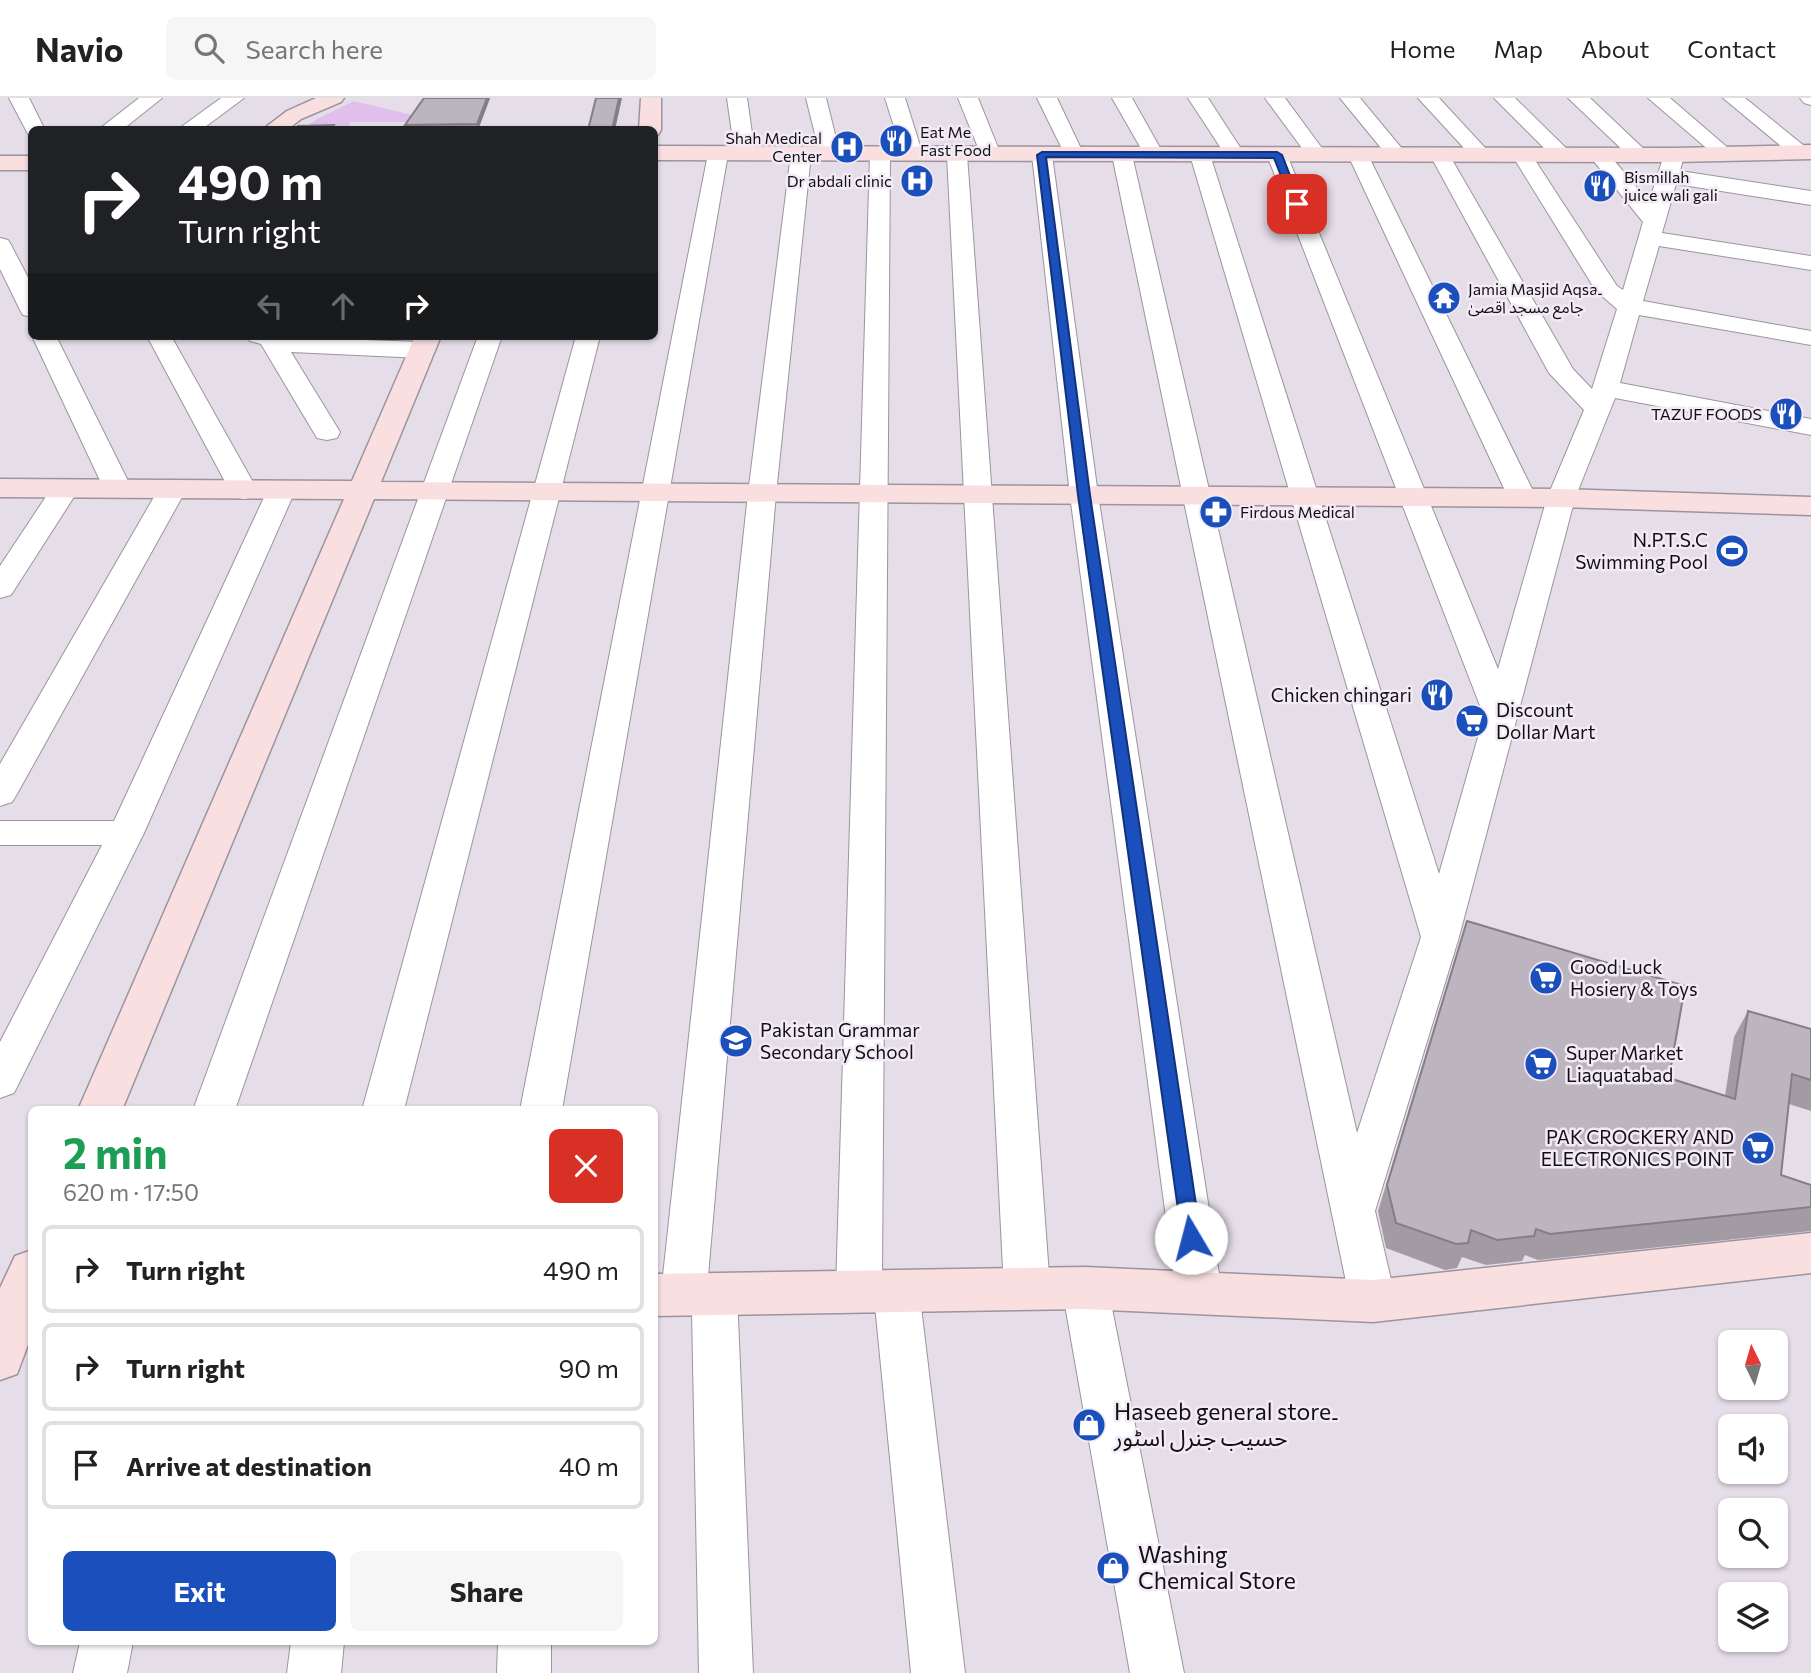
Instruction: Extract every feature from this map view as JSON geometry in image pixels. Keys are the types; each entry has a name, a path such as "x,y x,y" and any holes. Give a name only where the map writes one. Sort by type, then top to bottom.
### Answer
{"street":[{"path":"19,98 32,126"},
{"path":"110,126 120,106 152,98"},
{"path":"193,126 234,98"},
{"path":"278,126 294,115 334,98"},
{"path":"650,126 651,98"},
{"path":"542,1106 655,494 731,154 737,98"},
{"path":"726,1673 684,1294 762,494 815,155 817,98"},
{"path":"895,98 913,155"},
{"path":"968,98 991,155"},
{"path":"1047,98 1074,155"},
{"path":"1122,98 1138,155 1195,496 1373,1301"},
{"path":"1198,98 1235,155"},
{"path":"1275,98 1317,155"},
{"path":"1350,98 1397,155"},
{"path":"1428,98 1481,155"},
{"path":"1504,98 1562,155"},
{"path":"1577,98 1639,155"},
{"path":"1658,98 1724,154"},
{"path":"1733,98 1806,153"},
{"path":"658,153 1639,155 1671,166 1811,198"},
{"path":"1671,166 1724,154 1806,153"},
{"path":"880,155 873,494 878,1291 938,1673"},
{"path":"957,155 1027,1289"},
{"path":"1042,155 1084,495 1199,1293"},
{"path":"1200,155 1440,937"},
{"path":"1277,155 1500,715"},
{"path":"1357,155 1522,497"},
{"path":"1440,155 1562,373 1601,398 1811,427"},
{"path":"1522,155 1608,291 1629,306 1811,338"},
{"path":"1599,155 1652,230 1811,262"},
{"path":"0,163 28,163"},
{"path":"1353,1211 1440,937 1561,498 1601,398 1671,166"},
{"path":"0,245 28,302"},
{"path":"46,340 118,489"},
{"path":"161,340 244,491"},
{"path":"266,340 327,432"},
{"path":"102,1106 425,343 292,345 274,340"},
{"path":"215,1106 489,340"},
{"path":"384,1106 548,493 586,340"},
{"path":"0,488 436,493 1522,497 1811,506"},
{"path":"0,589 65,489"},
{"path":"0,794 172,490"},
{"path":"0,1082 126,833 281,491"},
{"path":"0,833 126,833"},
{"path":"684,1294 1085,1288 1373,1301 1811,1253"},
{"path":"1085,1288 1157,1673"},
{"path":"0,1357 20,1296"},
{"path":"100,1673 106,1645"},
{"path":"314,1673 318,1645"},
{"path":"524,1673 525,1645"}],"shaded area":[{"path":"354,101 416,116 412,122 351,122 348,126 307,126"}],"building":[{"path":"424,98 487,98 477,124 405,125"},
{"path":"596,98 619,98 613,126 589,126"},
{"path":"1467,921 1685,986 1669,1078 1735,1099 1748,1011 1811,1029 1811,1080 1792,1074 1781,1175 1811,1185 1811,1207 1550,1234 1536,1229 1534,1236 1497,1240 1471,1230 1468,1243 1456,1244 1396,1223 1387,1185"}],"place":[{"name":"Eat Me Fast Food","path":"896,141"},
{"name":"Shah Medical Center","path":"847,147"},
{"name":"Dr abdali clinic","path":"917,181"},
{"name":"Bismillah juice wali gali","path":"1600,186"},
{"name":"Jamia Masjid Aqsa۔ جامع مسجد اقصیٰ","path":"1444,298"},
{"name":"TAZUF FOODS","path":"1786,414"},
{"name":"Firdous Medical","path":"1216,512"},
{"name":"N.P.T.S.C Swimming Pool","path":"1732,551"},
{"name":"Chicken chingari","path":"1437,695"},
{"name":"Discount Dollar Mart","path":"1472,721"},
{"name":"Good Luck Hosiery & Toys","path":"1546,978"},
{"name":"Pakistan Grammar Secondary School","path":"736,1041"},
{"name":"Super Market Liaquatabad","path":"1541,1064"},
{"name":"PAK CROCKERY AND ELECTRONICS POINT","path":"1758,1148"},
{"name":"Haseeb general store۔ حسیب جنرل اسٹور","path":"1089,1425"},
{"name":"Washing Chemical Store","path":"1113,1568"}],"route":[{"path":"1191,1238 1084,495 1042,155 1277,155 1297,204"}]}
